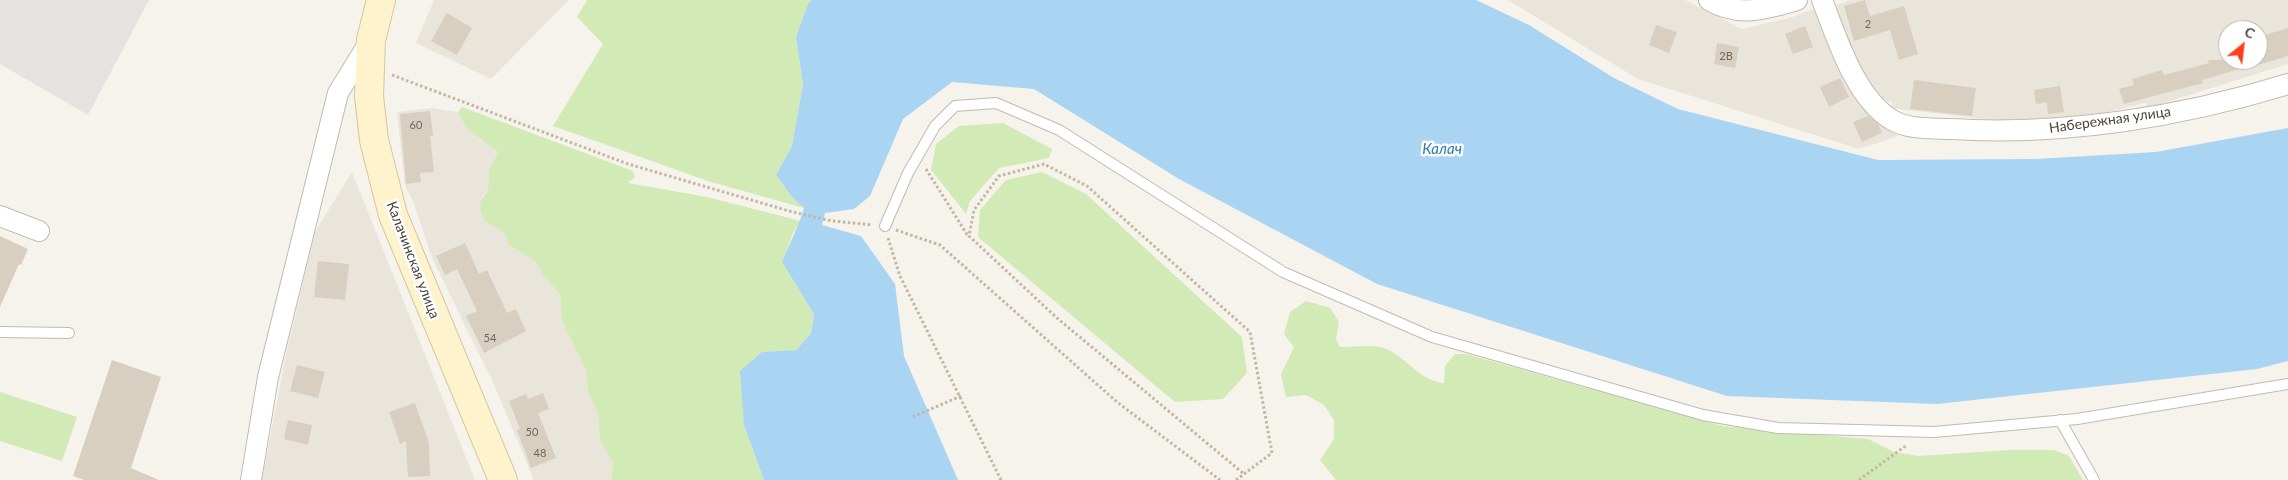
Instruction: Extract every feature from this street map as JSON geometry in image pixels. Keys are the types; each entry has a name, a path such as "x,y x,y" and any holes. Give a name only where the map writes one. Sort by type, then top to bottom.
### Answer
{"main road":[{"name":"Калачинская улица","path":"381,0 371,40 369,96 374,140 393,215 503,480"}],"street":[{"path":"1709,0 1719,6 1740,12 1759,11 1797,0"},
{"name":"Набережная улица","path":"1822,0 1846,60 1860,85 1877,107 1891,119 1908,127 1991,132 2070,128 2162,115 2288,84"},
{"path":"251,480 268,377 338,93 371,40"},
{"path":"0,216 39,231"}],"lane":[{"path":"885,226 908,173 935,126 955,106 996,103 1059,130 1283,272 1432,337 1702,415 1778,428 1934,432 2060,420 2288,384"},
{"path":"0,332 69,333"},
{"path":"2060,420 2094,480"}],"path":[{"path":"370,67 628,164 789,211 832,221 885,226 940,245 1117,402 1220,480"},
{"path":"922,149 924,166 968,236 1057,318 1244,474"},
{"path":"968,236 974,210 1000,176 1044,164 1087,186 1250,332 1272,453 1236,480"},
{"path":"885,226 900,276 1001,480"},
{"path":"913,417 961,396"},
{"path":"1859,480 1904,446 1934,432"}],"shaded area":[{"path":"0,0 149,0 88,115 0,64"},
{"path":"434,0 569,0 491,79 416,43"},
{"path":"1508,0 1685,0 1742,29 1793,17 1818,7 1864,103 1898,136 1859,149 1638,79"},
{"path":"1850,0 2288,0 2288,64 2148,108 2145,103 2075,120 2025,124 1892,108 1892,102 1882,100 1865,79 1833,6"},
{"path":"432,108 458,112 466,128 498,152 489,170 488,192 481,197 505,233 509,245 536,262 543,276 560,294 562,321 586,370 588,393 598,413 600,440 613,463 611,480 534,480 492,380 432,258 413,201 405,186 397,112"},
{"path":"352,172 475,480 262,480 286,355 315,232"}],"green space":[{"path":"587,0 812,0 808,4 796,37 803,84 792,146 776,175 792,197 804,208 711,182 553,126 603,44 577,17"},
{"path":"462,107 633,171 635,177 628,183 707,197 801,221 793,233 782,262 814,314 811,333 796,350 762,352 744,425 764,480 611,480 613,463 600,440 598,413 588,393 586,370 562,321 560,294 543,276 536,262 509,245 505,233 484,220 481,202 488,192 489,170 498,152 466,128 458,112"},
{"path":"1003,123 1052,149 1049,158 999,168 970,201 966,214 931,170 936,144 959,126"},
{"path":"1042,172 1086,194 1242,337 1247,373 1223,399 1175,402 978,237 980,210 1006,180"},
{"path":"1306,301 1330,308 1339,322 1336,339 1340,347 1368,346 1384,348 1400,357 1427,378 1435,381 1444,383 1445,366 1455,354 1466,354 1723,426 1868,439 1894,452 1919,456 2009,450 2054,450 2069,456 2083,480 1336,480 1320,460 1334,439 1334,420 1324,405 1306,395 1286,397 1281,374 1294,347 1284,334 1290,312"},
{"path":"0,392 77,417 62,461 0,441"}],"water":[{"name":"Калач","path":"812,0 1476,0 1529,25 1614,78 1678,109 1878,160 2035,159 2156,152 2288,128 2288,361 2257,369 1937,404 1727,396 1377,284 1179,179 1034,89 952,82 903,119 870,196 854,209 825,213 822,225 861,236 895,284 904,356 958,480 764,480 744,425 740,371 762,352 796,350 811,333 814,314 782,262 804,208 792,197 776,175 792,146 803,84 796,37 808,4"}],"building":[{"path":"1865,0 1870,16 1904,6 1918,54 1899,60 1890,30 1854,41 1844,6"},
{"path":"447,13 472,28 457,55 431,41"},
{"path":"1656,25 1677,32 1669,53 1649,45"},
{"path":"1805,26 1813,47 1793,54 1785,34"},
{"path":"2288,28 2288,56 2268,62 2268,34"},
{"path":"1717,43 1739,47 1735,68 1714,64"},
{"path":"2208,60 2218,60 2218,70 2236,70 2202,80 2203,83 2124,104 2119,89 2134,85 2132,79 2162,70 2164,75 2209,63"},
{"path":"1840,78 1849,97 1829,107 1820,87"},
{"path":"1914,80 1976,88 1972,116 1910,109"},
{"path":"2060,86 2064,112 2048,114 2047,102 2036,104 2034,90"},
{"path":"430,111 433,136 430,136 434,172 420,173 421,182 406,184 400,114"},
{"path":"1868,116 1878,124 1882,133 1862,142 1853,122"},
{"path":"0,236 28,249 21,265 19,264 0,307"},
{"path":"465,243 479,274 487,270 507,313 516,309 526,331 484,353 466,316 477,311 457,269 445,275 436,256"},
{"path":"318,261 349,264 345,300 314,297"},
{"path":"112,360 161,377 131,468 159,480 84,480 73,476"},
{"path":"297,365 325,372 318,398 290,391"},
{"path":"543,393 549,409 538,413 556,458 531,468 517,430 520,429 509,401 526,394 528,399"},
{"path":"415,403 429,443 430,476 408,477 406,441 400,444 389,412"},
{"path":"288,420 312,425 308,445 284,439"}]}
